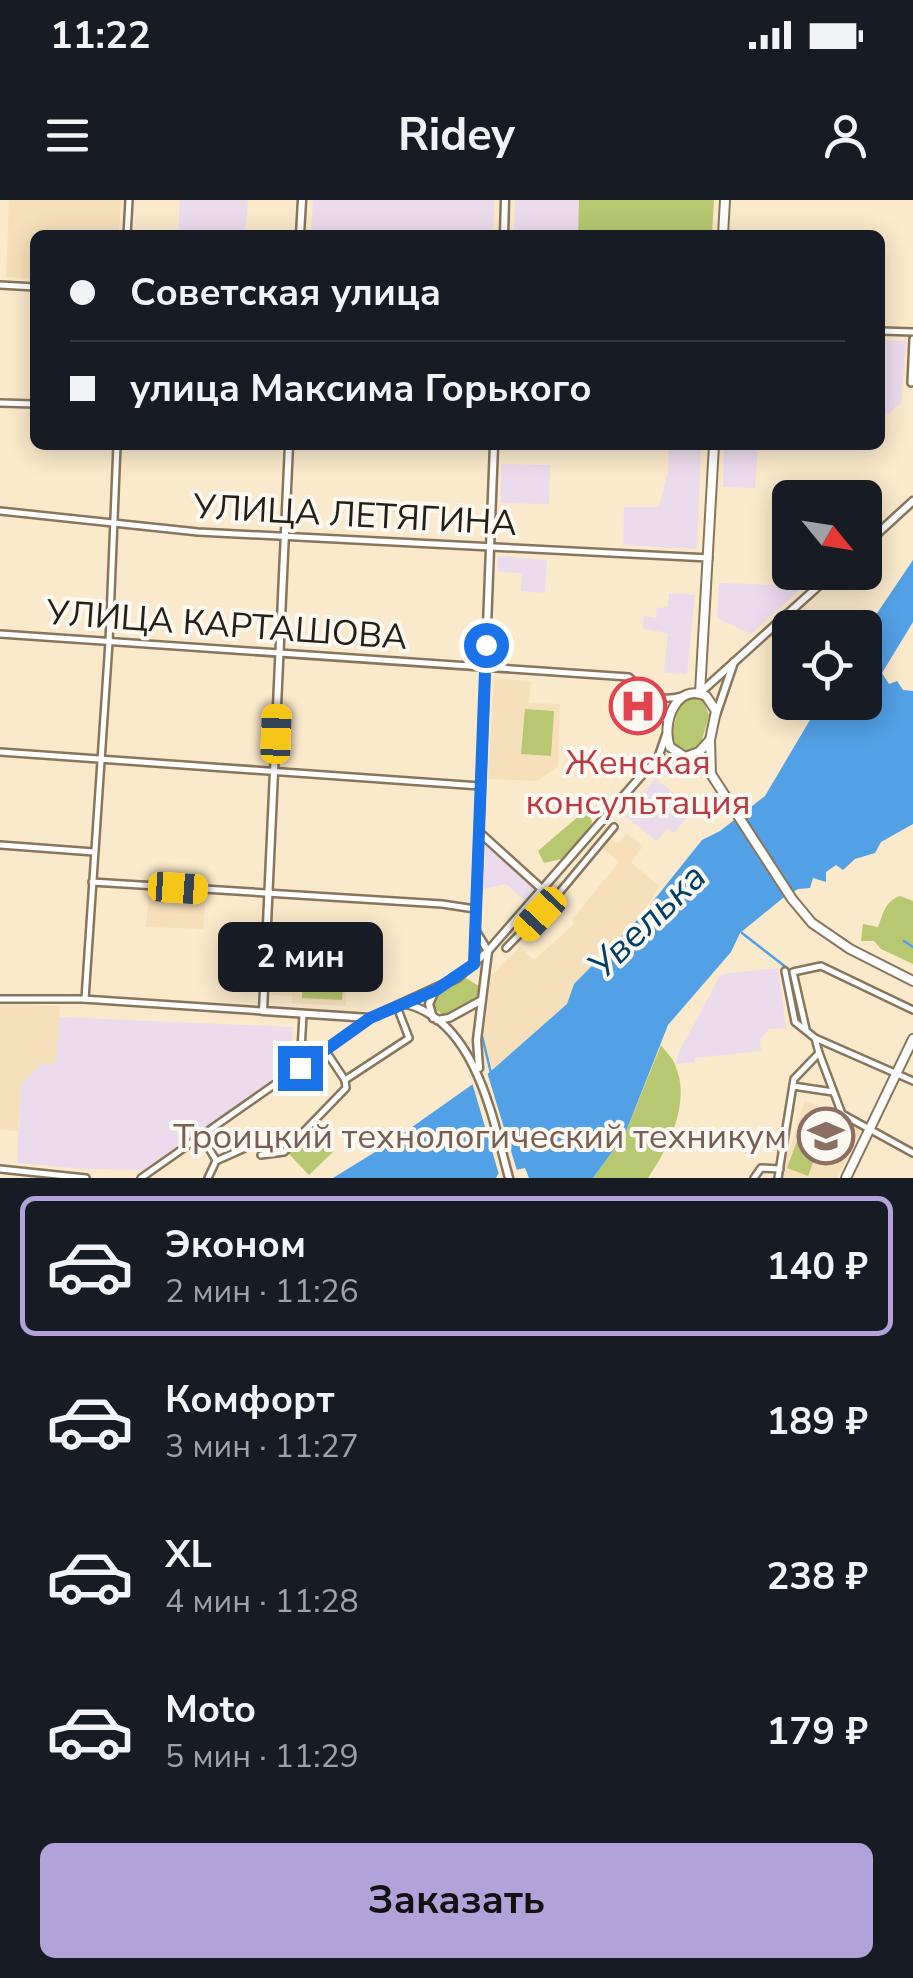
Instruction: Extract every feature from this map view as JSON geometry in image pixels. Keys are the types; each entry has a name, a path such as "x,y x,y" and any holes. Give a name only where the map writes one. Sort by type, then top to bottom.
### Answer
{"main road":[{"path":"723,230 725,200"},
{"path":"700,692 714,450"},
{"path":"702,672 674,706 668,744 711,774 792,899 812,923 835,940 913,981"},
{"path":"682,696 700,692"},
{"path":"700,692 710,701 716,716 710,740 711,774"},
{"path":"684,755 699,752 710,740"},
{"path":"846,1178 913,1039"}],"street":[{"path":"127,230 129,200"},
{"path":"300,230 302,200"},
{"path":"504,230 505,200"},
{"path":"0,285 30,288"},
{"path":"885,332 913,336 910,383"},
{"path":"0,403 30,404"},
{"path":"86,999 117,450"},
{"path":"263,1011 290,450"},
{"path":"474,964 494,450"},
{"path":"882,529 913,502"},
{"name":"УЛИЦА ЛЕТЯГИНА","path":"0,512 114,526 708,558"},
{"path":"700,692 814,590"},
{"name":"УЛИЦА КАРТАШОВА","path":"0,634 627,677"},
{"path":"702,658 712,668 731,663"},
{"path":"716,716 731,663"},
{"path":"627,677 653,698 668,700 682,696"},
{"path":"627,677 669,724"},
{"path":"141,1178 370,1018 436,990 466,972 656,762 667,734"},
{"path":"0,752 480,786"},
{"path":"656,762 684,755"},
{"path":"506,948 554,900 614,827"},
{"path":"478,831 554,900"},
{"path":"0,846 94,852"},
{"path":"92,882 475,909"},
{"path":"474,928 488,950 479,1074"},
{"path":"807,1032 793,972 821,966 913,1010"},
{"path":"785,971 795,1022 814,1038 913,1081"},
{"path":"466,972 478,979 482,995"},
{"path":"435,1020 428,1004 436,990"},
{"path":"435,1020 448,1018 482,995"},
{"path":"0,999 86,999 370,1018"},
{"path":"401,1005 435,1020 468,1052 479,1074 510,1178"},
{"path":"345,1080 409,1038 401,1005"},
{"path":"300,1068 303,1015"},
{"path":"814,1038 842,1114 913,1152"},
{"path":"261,1156 284,1152 346,1088 325,1050"},
{"path":"778,1178 793,1086 805,1065 819,1054"},
{"path":"793,1086 833,1092"},
{"path":"202,1137 216,1161"},
{"path":"208,1178 216,1161 244,1149"},
{"path":"754,1178 762,1168 781,1169"},
{"path":"0,1170 86,1178"},
{"path":"150,1178 154,1170"}],"shaded area":[{"path":"9,200 121,200 119,230 30,230 30,279 6,277"},
{"path":"180,200 248,200 245,230 178,230"},
{"path":"313,200 494,200 493,230 311,230"},
{"path":"515,200 579,200 578,230 514,230"},
{"path":"885,340 906,341 901,403 885,416"},
{"path":"669,450 701,450 697,549 623,545 624,507 659,507"},
{"path":"724,450 758,450 755,488 723,487"},
{"path":"501,464 550,465 549,504 501,503"},
{"path":"498,556 547,560 545,593 521,591 522,573 498,572"},
{"path":"719,583 799,590 777,610 772,610 772,615 751,634 717,618"},
{"path":"669,593 695,595 687,674 664,673 668,633 643,629 644,616 656,618 657,608 668,607"},
{"path":"494,678 531,681 529,703 560,704 558,766 538,781 488,779"},
{"path":"655,778 693,809 674,833 667,828 657,841 625,816"},
{"path":"626,834 643,846 631,863 660,886 642,915 574,984 568,1004 493,1069 483,1040 491,976 520,946 534,960 573,925 573,918 619,862 600,846 608,836 618,844"},
{"path":"486,840 537,887 525,901 506,884 483,889"},
{"path":"149,893 206,896 203,929 146,927"},
{"path":"303,954 347,958 346,1006 292,1003 292,996 271,995 273,963 303,962"},
{"path":"778,968 786,1028 769,1029 760,1040 761,1051 695,1058 695,1062 676,1064 721,974"},
{"path":"0,1004 60,1006 56,1064 41,1064 21,1084 18,1131 0,1130"},
{"path":"58,1017 293,1027 289,1069 143,1170 17,1163 21,1084 41,1064 56,1063"},
{"name":"Троицкий технологический техникум","path":"805,1100 861,1129 837,1178 781,1178"}],"green space":[{"path":"579,200 714,200 712,230 578,230"},
{"path":"690,698 703,700 709,715 701,744 687,751 675,744 672,732 680,704"},
{"path":"525,709 554,711 551,756 521,754"},
{"path":"581,814 590,815 590,828 561,859 544,863 538,851"},
{"path":"900,896 913,901 913,964 881,949 874,941 861,941 863,924 878,927 888,905"},
{"path":"303,973 344,975 342,1000 302,998"},
{"path":"466,978 479,986 477,997 444,1015 432,1008 434,995"},
{"path":"661,1045 674,1062 681,1094 675,1124 663,1153 648,1178 593,1178 625,1134"},
{"path":"806,1117 827,1125 808,1176 787,1168"},
{"path":"312,1128 334,1151 309,1175 287,1152"}],"water":[{"path":"913,560 913,622 882,673 882,610"},
{"name":"Увелька","path":"882,673 889,684 897,681 903,690 913,691 913,824 881,842 875,853 855,859 843,870 836,865 826,872 826,882 813,878 810,888 798,889 783,898 740,933 731,952 668,1025 625,1134 593,1178 529,1178 525,1168 498,1174 496,1178 333,1178 490,1072 567,1004 574,984 642,915 702,840 765,796 810,720 882,720"}],"pier":[{"path":"487,1072 518,1174 500,1178 471,1079"}],"waterway":[{"path":"742,933 787,968 798,1005"},
{"path":"904,941 913,947"},
{"path":"479,1037 482,1036 491,1073"}],"place":[{"name":"Женская консультация","path":"638,706"},
{"name":"Троицкий технологический техникум","path":"826,1136"}],"route":[{"path":"300,1068 370,1018 436,990 474,964 486,645"}]}
